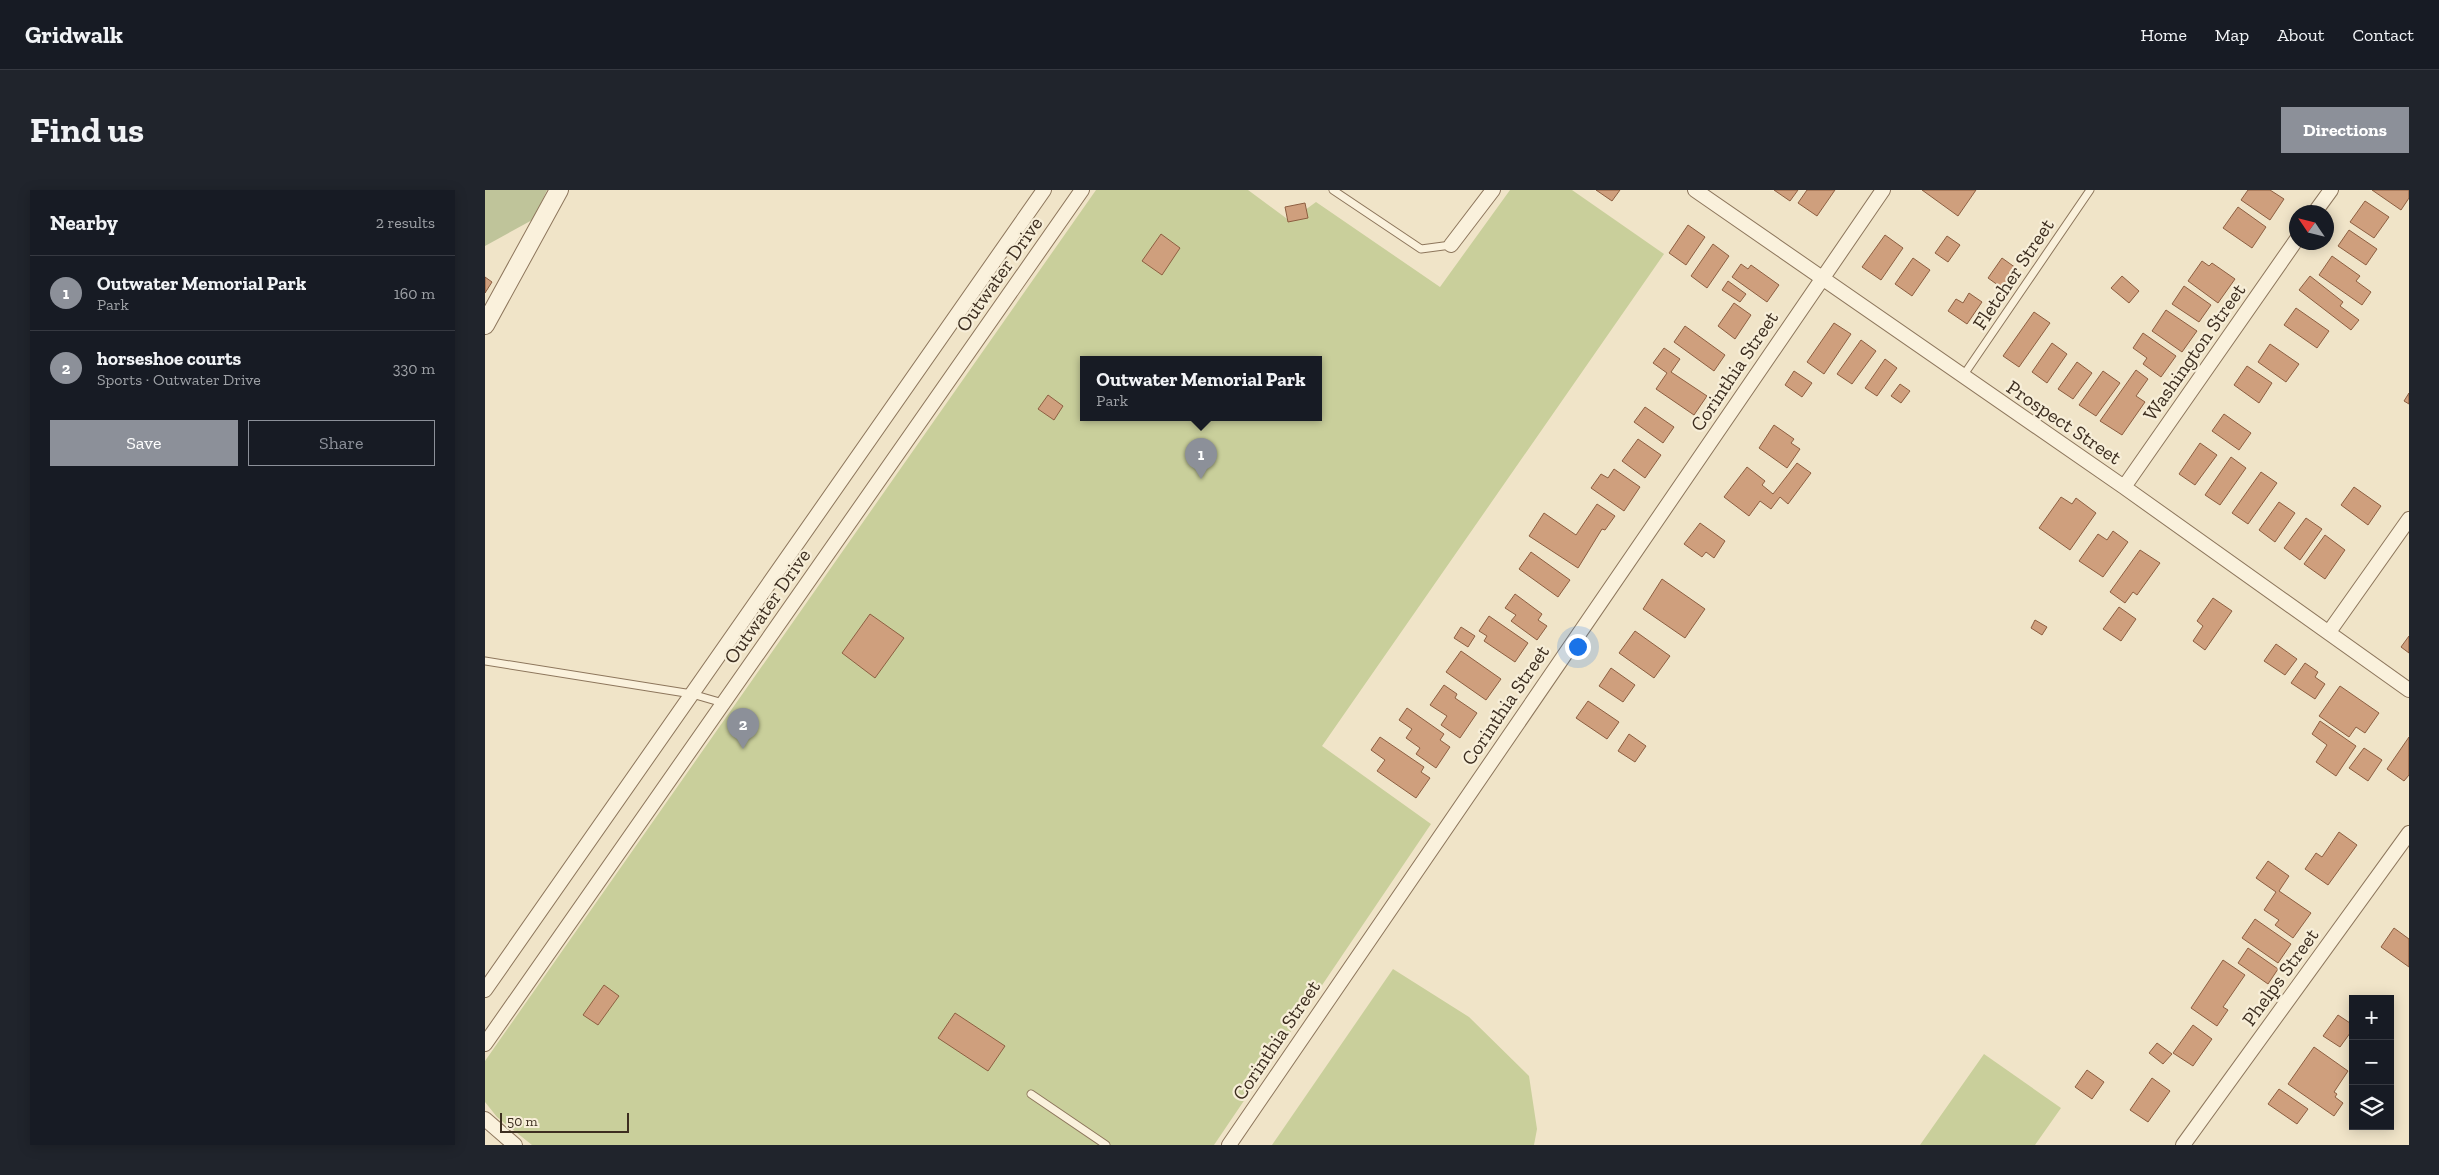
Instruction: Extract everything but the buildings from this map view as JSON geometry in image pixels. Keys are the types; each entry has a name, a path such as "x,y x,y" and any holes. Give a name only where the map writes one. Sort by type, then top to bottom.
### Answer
{"street":[{"path":"485,325 559,190"},
{"name":"Outwater Drive","path":"485,990 1044,190"},
{"name":"Outwater Drive","path":"485,1044 1082,190"},
{"path":"1451,245 1493,190"},
{"name":"Prospect Street","path":"1695,190 2124,487 2409,690"},
{"name":"Corinthia Street","path":"1229,1145 1883,190"},
{"path":"2320,205 2331,190"},
{"name":"Washington Street","path":"2124,487 2289,250"},
{"path":"2329,632 2409,519"},
{"name":"Phelps Street","path":"2183,1145 2409,833"},
{"path":"485,1119 515,1145"}],"lane":[{"path":"1333,190 1421,249 1451,245"},
{"name":"Fletcher Street","path":"1963,376 2090,190"},
{"path":"485,661 692,694 723,703"},
{"path":"1031,1094 1106,1145"}],"green space":[{"path":"485,190 547,190 534,219 485,246"},
{"path":"1096,190 1248,190 1290,221 1316,202 1440,287 1510,190 1572,190 1664,254 1322,746 1431,824 1214,1145 532,1145 497,1117 485,1102 485,1061"},
{"path":"1393,969 1469,1017 1529,1076 1537,1129 1534,1145 1272,1145"},
{"path":"1984,1054 2061,1108 2035,1145 1920,1145"}],"place":[{"name":"Outwater Memorial Park","path":"1201,479"},
{"name":"horseshoe courts","path":"743,749"}]}
